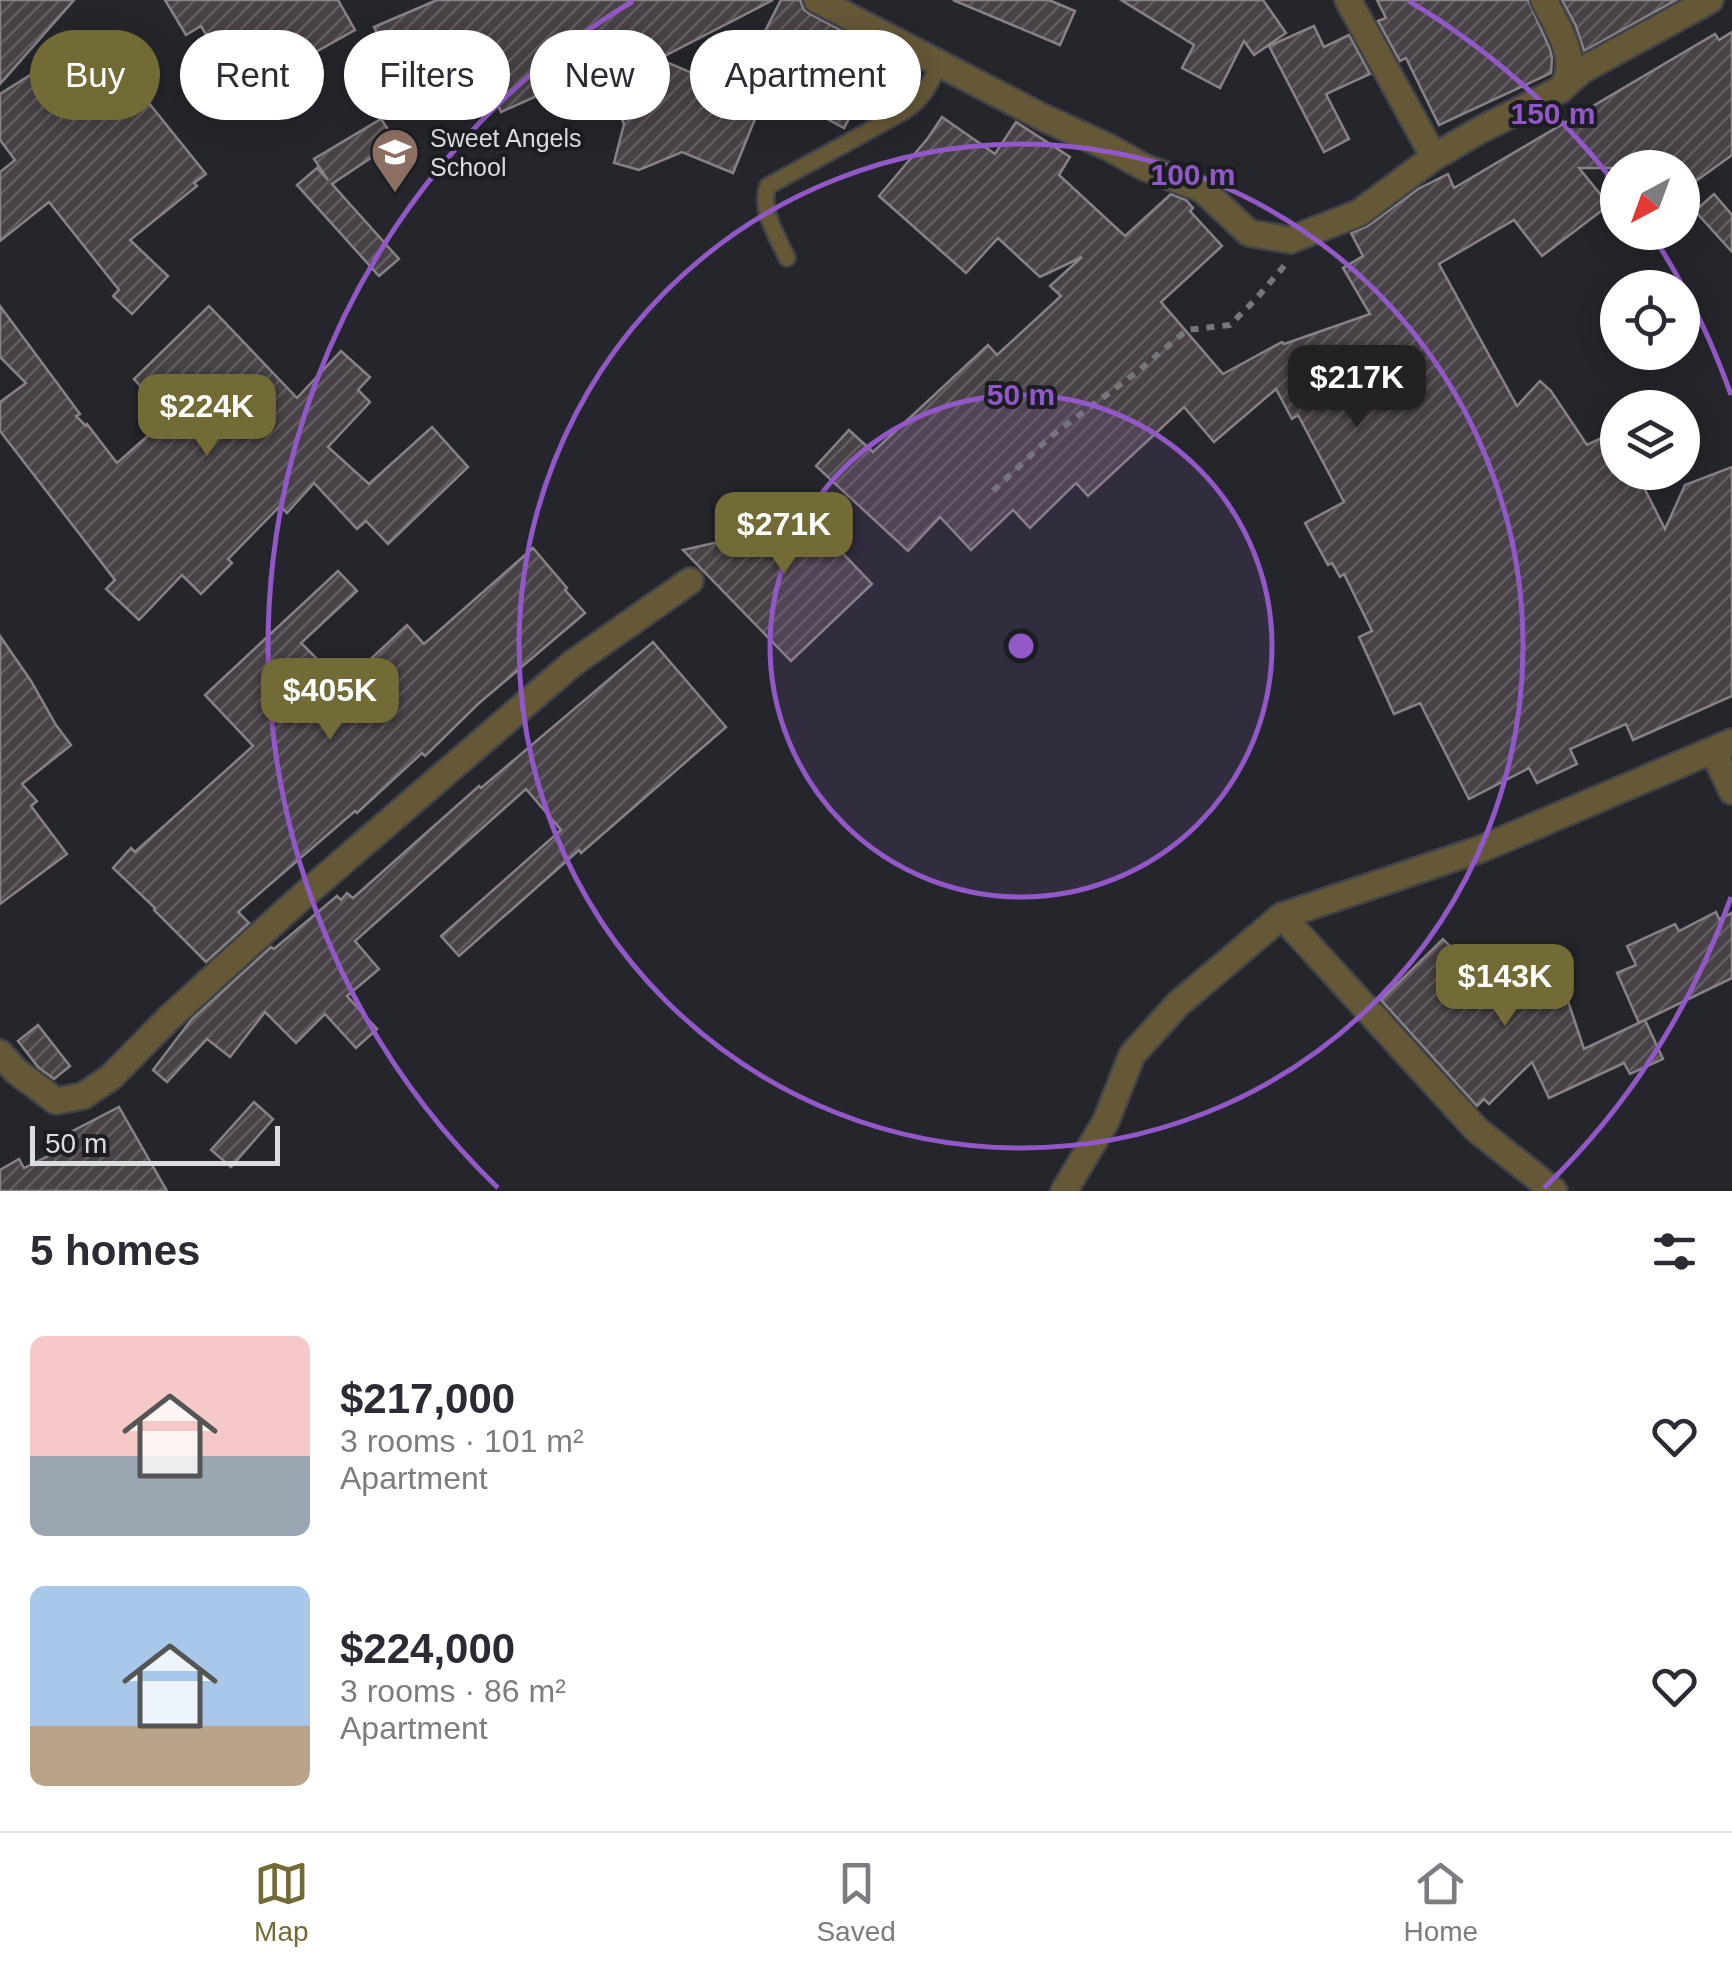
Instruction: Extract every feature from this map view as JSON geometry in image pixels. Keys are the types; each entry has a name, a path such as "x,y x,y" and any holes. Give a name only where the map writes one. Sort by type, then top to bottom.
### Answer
{"street":[{"path":"817,0 1044,118 1144,167 1202,189 1249,233 1290,240 1358,213 1434,157 1562,88 1582,70 1710,0"},
{"path":"1348,0 1434,157"},
{"path":"1544,0 1571,66 1562,88"},
{"path":"0,1053 16,1072 56,1101 83,1096 111,1077 169,1018 296,902 573,662 690,582"},
{"path":"1064,1191 1106,1121 1132,1054 1178,1004 1282,916 1481,850 1722,746 1732,792"},
{"path":"1282,916 1477,1130 1554,1191"}],"lane":[{"path":"787,258 767,212 764,196 768,186 918,102 939,64"}],"path":[{"path":"993,492 1050,437 1187,330 1230,325 1287,263 1290,240"}],"building":[{"path":"0,0 74,0 48,30 30,30 30,50 0,84"},
{"path":"165,0 338,0 355,30 344,30 344,36 324,47 324,30 203,30 201,26 183,30"},
{"path":"437,0 773,0 715,30 690,30 690,43 670,53 670,30 530,30 530,99 510,108 510,30 374,27"},
{"path":"781,0 800,0 810,14 840,30 766,30"},
{"path":"953,0 1049,0 1075,11 1060,45"},
{"path":"1121,0 1263,0 1286,33 1254,55 1244,41 1220,88 1182,68 1194,45"},
{"path":"1377,0 1528,0 1550,49 1551,73 1439,125 1406,58 1400,61 1378,21 1386,18"},
{"path":"1562,0 1676,0 1584,51"},
{"path":"1314,26 1324,47 1349,35 1370,74 1326,94 1349,139 1324,152 1269,46"},
{"path":"1732,32 1732,155 1700,178 1700,150 1600,150 1600,168 1579,168 1600,194 1600,212 1542,256 1514,220 1439,264 1517,406 1540,381 1587,445 1600,439 1600,490 1645,490 1665,529 1683,490 1700,490 1700,479 1732,467 1732,696 1633,740 1626,724 1570,749 1577,764 1537,783 1529,768 1469,799 1420,703 1394,714 1359,637 1372,631 1344,574 1340,577 1332,563 1328,565 1305,523 1344,502 1298,415 1292,419 1276,389 1214,442 1184,407 1088,496 1076,483 1030,528 1013,510 971,550 940,517 908,551 816,466 849,430 873,452 988,345 997,355 1061,296 1050,286 1082,257 1040,277 998,238 966,273 879,196 942,117 995,154 1016,122 1070,157 1059,175 1125,236 1171,194 1186,200 1193,208 1190,211 1222,246 1161,302 1223,374 1282,342 1370,314 1343,268 1363,256 1351,233 1448,174 1454,188 1715,34 1719,40"},
{"path":"670,64 690,72 690,120 755,120 733,173 682,152 639,170 614,163 622,120 670,120"},
{"path":"30,75 30,120 160,120 160,117 206,174 194,183 197,186 130,240 168,276 132,314 113,296 119,290 49,202 0,241 0,172 15,160 0,140 0,94"},
{"path":"379,120 396,141 332,184 399,259 379,276 297,185 317,168 328,180 314,159"},
{"path":"829,120 848,120 844,128"},
{"path":"1714,194 1732,215 1732,252 1700,217 1700,207"},
{"path":"0,306 80,414 76,416 87,424 117,463 169,417 134,379 209,306 297,398 341,351 370,377 358,390 370,402 328,447 369,484 432,427 468,467 388,544 366,521 357,529 314,483 287,513 280,506 228,559 232,563 201,594 182,575 139,620 106,589 115,580 0,431 0,402 26,383 0,357"},
{"path":"791,499 872,584 791,661 683,550 732,539 761,510 770,519"},
{"path":"533,548 585,613 478,704 425,756 422,753 238,912 249,923 206,962 113,868 131,848 135,852 253,746 205,695 338,571 357,591 301,643 343,685 407,625 424,644"},
{"path":"0,636 71,745 22,784 37,801 31,806 67,854 0,904"},
{"path":"653,642 726,727 459,956 441,936 561,830 526,789 355,941 379,969 347,996 377,1029 356,1048 325,1014 296,1043 265,1012 230,1057 207,1039 167,1082 153,1070 191,1020 271,947 274,949 337,896 341,900 347,893 353,898 479,786"},
{"path":"1716,912 1719,919 1732,913 1732,978 1639,1023 1617,973 1636,965 1627,946 1675,924 1679,931"},
{"path":"1443,939 1486,983 1521,970 1523,977 1545,969 1553,993 1564,989 1584,1049 1645,1020 1663,1059 1630,1074 1624,1063 1549,1098 1532,1062 1489,1104 1484,1099 1477,1106 1381,1000"},
{"path":"38,1025 70,1066 54,1079 38,1067 18,1041"},
{"path":"254,1102 273,1119 231,1167 211,1150"},
{"path":"119,1107 167,1191 0,1191 0,1170 19,1159 24,1168 70,1145 65,1135"}],"place":[{"name":"Sweet Angels School","path":"395,194"}]}
